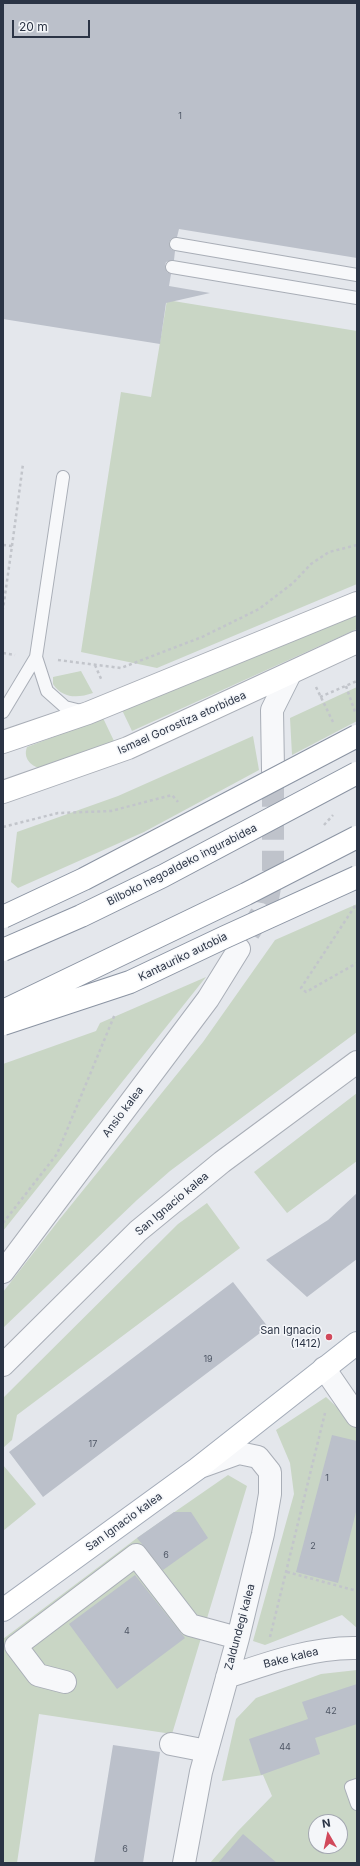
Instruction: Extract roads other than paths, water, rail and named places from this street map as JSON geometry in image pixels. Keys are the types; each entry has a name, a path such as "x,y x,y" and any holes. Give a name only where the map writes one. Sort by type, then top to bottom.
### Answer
{"main road":[{"path":"3,742 88,713 357,603"},
{"name":"Ismael Gorostiza etorbidea","path":"3,792 128,748 357,642"},
{"path":"3,917 105,868 357,736"},
{"name":"Bilboko hegoaldeko ingurabidea","path":"3,950 81,916 163,876 357,774"},
{"path":"3,1011 246,894 357,837"},
{"name":"Kantauriko autobia","path":"3,1024 130,982 357,877"},
{"name":"San Ignacio kalea","path":"3,1610 328,1375 357,1343"}],"street":[{"path":"273,770 272,710 290,674"},
{"name":"Ansio kalea","path":"3,1272 208,1000 239,949"},
{"name":"San Ignacio kalea","path":"3,1365 138,1231 222,1162 357,1062"},
{"path":"328,1375 357,1416"},
{"name":"Zaldundegi kalea","path":"184,1863 207,1751 238,1638 263,1534 270,1494 270,1472 258,1457 239,1453 197,1469"},
{"path":"65,1682 38,1675 16,1646 136,1555 190,1625 238,1638"},
{"name":"Bake kalea","path":"227,1677 263,1665 320,1650 357,1648"},
{"path":"171,1744 207,1751"}],"lane":[{"path":"176,244 357,275"},
{"path":"172,267 357,298"},
{"path":"3,712 36,657 63,477"},
{"path":"36,657 47,692 65,706 88,713"},
{"path":"357,1785 351,1787 357,1804"}],"tunnel":[{"path":"249,933 267,904 273,871 273,770"}],"place":[{"name":"San Ignacio (1412)","path":"329,1337"}]}
